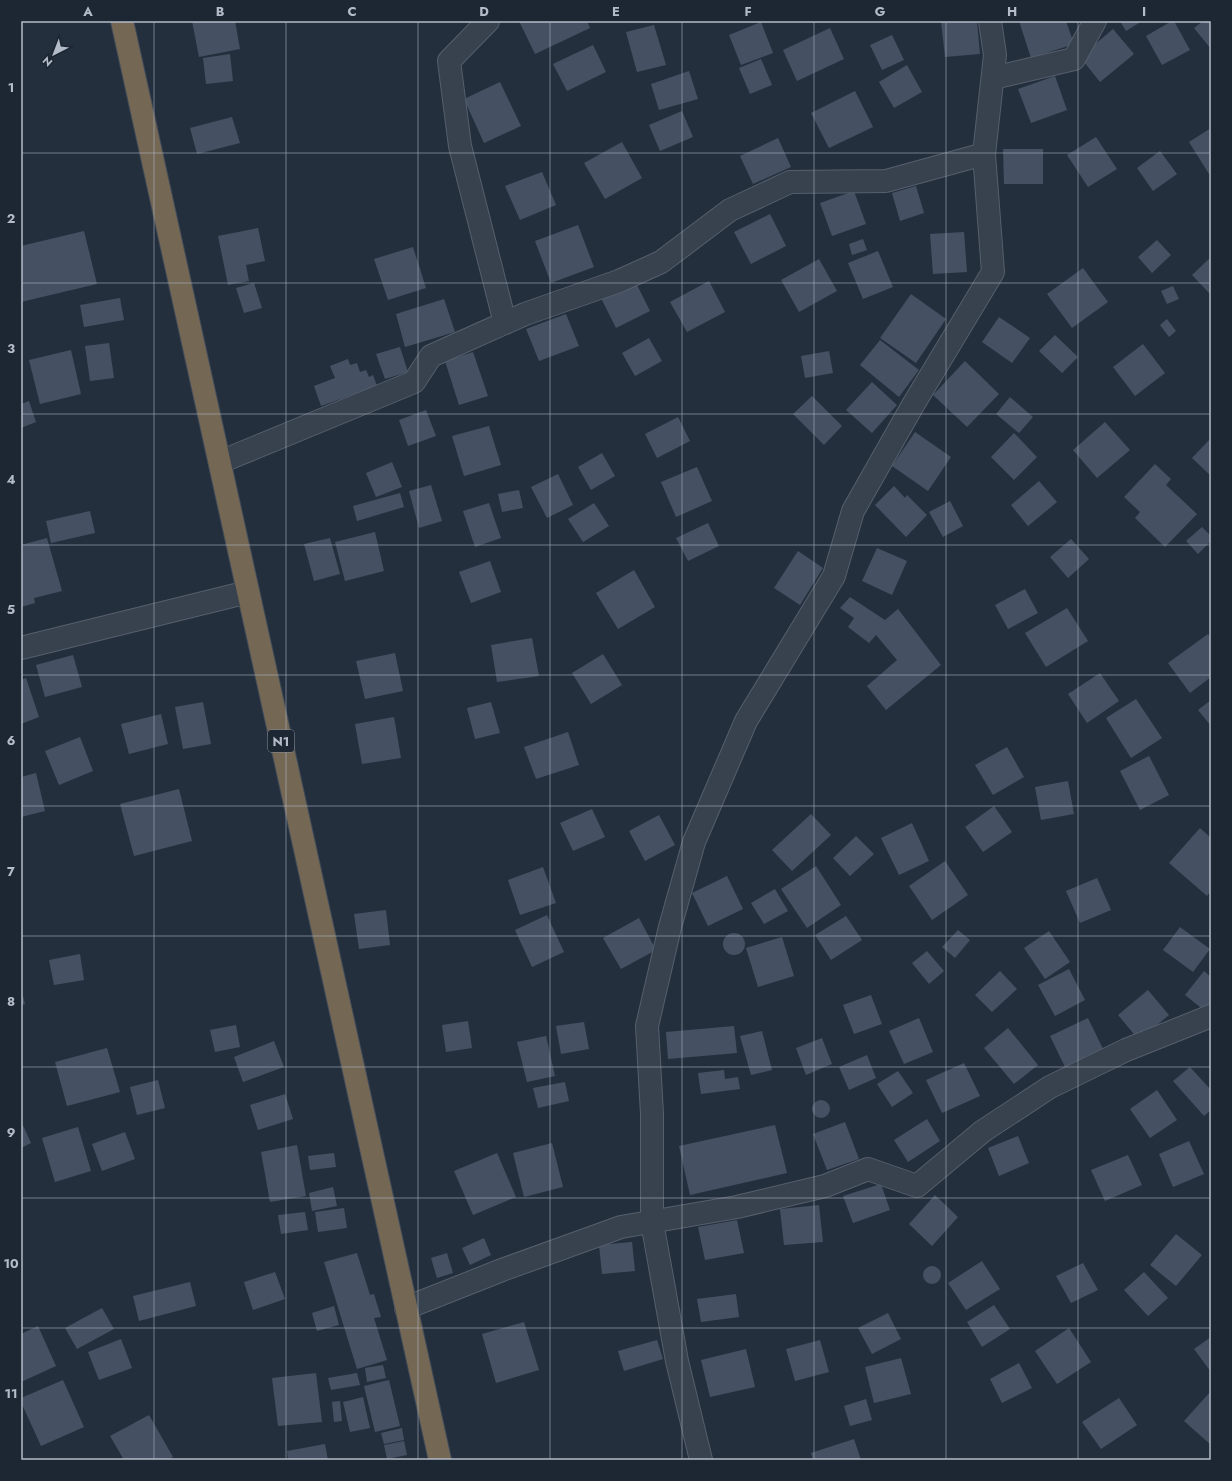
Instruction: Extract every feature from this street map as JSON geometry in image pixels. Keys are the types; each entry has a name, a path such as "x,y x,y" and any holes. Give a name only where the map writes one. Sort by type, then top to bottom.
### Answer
{"highway":[{"name":"N1","path":"122,21 440,1460"}],"street":[{"path":"488,21 449,61 460,146 505,323"},
{"path":"701,1460 676,1361 652,1222 652,1114 647,1026 670,927 694,842 746,721 834,576 853,510 913,404 993,272 984,154 995,55 990,21"},
{"path":"993,78 1074,59 1095,21"},
{"path":"220,462 414,382 431,356 525,314 619,281 662,262 730,210 790,182 886,181 984,154"},
{"path":"21,648 248,592"},
{"path":"406,1308 502,1270 621,1227 737,1207 825,1186 868,1168 917,1186 983,1131 1050,1087 1126,1050 1211,1016"}],"building":[{"path":"192,21 235,21 240,49 199,57"},
{"path":"519,21 587,21 590,28 535,54"},
{"path":"941,21 977,21 980,54 945,57"},
{"path":"1019,21 1066,21 1074,44 1031,58"},
{"path":"1120,21 1142,21 1126,31"},
{"path":"1174,21 1190,50 1162,65 1146,36"},
{"path":"1203,21 1211,21 1211,49 1194,28"},
{"path":"761,22 773,53 741,65 729,35"},
{"path":"654,25 666,65 637,72 626,32"},
{"path":"830,28 844,59 797,81 783,50"},
{"path":"1113,29 1134,54 1100,82 1080,57"},
{"path":"892,35 904,60 882,70 870,45"},
{"path":"593,45 606,72 567,91 553,64"},
{"path":"230,54 233,81 206,84 203,58"},
{"path":"761,59 772,85 750,94 739,68"},
{"path":"907,65 922,92 894,108 879,82"},
{"path":"689,71 698,99 659,110 651,84"},
{"path":"1055,76 1067,110 1031,123 1018,89"},
{"path":"500,82 521,126 484,143 464,99"},
{"path":"855,91 873,127 829,148 811,113"},
{"path":"682,111 693,137 660,151 649,125"},
{"path":"232,117 240,143 197,154 190,128"},
{"path":"1211,128 1211,172 1209,174 1189,142"},
{"path":"1096,137 1117,169 1088,187 1067,155"},
{"path":"778,138 791,167 753,184 740,156"},
{"path":"622,142 642,178 605,199 584,163"},
{"path":"1003,149 1043,149 1043,184 1004,184"},
{"path":"1160,151 1177,174 1153,191 1137,168"},
{"path":"542,172 556,205 520,220 505,186"},
{"path":"916,186 924,213 900,221 892,193"},
{"path":"854,191 866,224 832,236 820,203"},
{"path":"770,214 786,246 751,264 734,232"},
{"path":"578,225 594,267 551,283 535,241"},
{"path":"258,228 265,261 246,265 249,281 228,285 218,236"},
{"path":"84,231 97,284 21,302 21,246"},
{"path":"964,232 967,272 933,274 930,234"},
{"path":"863,239 867,250 852,255 849,244"},
{"path":"1157,240 1171,255 1152,273 1138,257"},
{"path":"413,247 426,288 388,300 374,259"},
{"path":"878,251 893,287 863,299 848,263"},
{"path":"1211,257 1211,295 1192,275"},
{"path":"819,259 837,291 799,312 781,280"},
{"path":"1083,268 1108,302 1072,328 1047,294"},
{"path":"635,281 650,311 616,328 601,298"},
{"path":"709,281 725,312 687,332 670,302"},
{"path":"254,283 262,308 244,313 236,288"},
{"path":"1173,286 1179,299 1167,304 1161,291"},
{"path":"911,294 946,319 916,363 880,338"},
{"path":"120,298 124,320 84,327 80,305"},
{"path":"444,299 455,332 405,347 396,314"},
{"path":"566,314 579,346 539,361 526,329"},
{"path":"999,317 1030,338 1012,363 982,342"},
{"path":"1167,319 1176,331 1169,337 1160,325"},
{"path":"1055,335 1078,357 1062,373 1039,351"},
{"path":"649,338 662,361 635,376 622,353"},
{"path":"880,340 919,370 899,397 860,365"},
{"path":"109,343 114,378 90,381 85,346"},
{"path":"1143,344 1165,373 1135,396 1113,367"},
{"path":"400,347 408,372 385,379 376,354"},
{"path":"71,350 81,394 40,404 29,360"},
{"path":"829,351 833,373 805,378 801,356"},
{"path":"473,352 488,396 459,405 445,361"},
{"path":"348,359 350,365 357,363 360,372 366,370 369,377 373,375 377,386 321,406 314,386 335,378 330,366"},
{"path":"965,361 999,394 967,427 933,395"},
{"path":"872,382 897,405 872,433 846,410"},
{"path":"812,396 842,426 824,445 793,414"},
{"path":"1010,397 1033,417 1019,433 996,414"},
{"path":"29,401 36,422 21,428 21,404"},
{"path":"426,410 436,436 408,446 399,420"},
{"path":"678,417 690,441 657,458 645,434"},
{"path":"1105,422 1130,450 1097,478 1073,450"},
{"path":"489,426 501,465 464,476 452,436"},
{"path":"915,432 951,457 928,491 892,466"},
{"path":"1014,433 1037,457 1014,480 991,457"},
{"path":"1211,438 1211,476 1192,458"},
{"path":"602,453 615,476 591,490 578,467"},
{"path":"392,462 402,487 376,497 366,473"},
{"path":"1155,464 1171,479 1166,485 1197,514 1165,547 1135,518 1140,512 1124,497"},
{"path":"697,467 712,501 676,517 661,482"},
{"path":"558,474 573,505 547,518 531,487"},
{"path":"1039,481 1057,502 1028,526 1011,505"},
{"path":"431,485 442,521 419,528 409,491"},
{"path":"894,486 905,498 907,495 927,515 906,537 875,505"},
{"path":"519,490 523,508 502,512 498,494"},
{"path":"400,493 404,507 357,521 353,506"},
{"path":"950,501 963,526 943,537 929,512"},
{"path":"489,503 501,538 475,547 463,511"},
{"path":"594,503 609,526 583,542 568,519"},
{"path":"90,511 95,533 51,543 46,521"},
{"path":"708,523 719,546 688,561 676,538"},
{"path":"1202,527 1211,536 1211,541 1198,554 1186,541"},
{"path":"375,532 384,571 345,581 335,542"},
{"path":"47,538 62,591 34,598 35,603 21,607 21,545"},
{"path":"330,538 340,574 314,581 304,544"},
{"path":"1071,539 1089,559 1068,578 1050,557"},
{"path":"877,548 907,561 892,595 862,581"},
{"path":"798,551 823,568 800,605 774,588"},
{"path":"490,561 501,592 471,603 459,572"},
{"path":"634,570 655,607 618,629 596,593"},
{"path":"1025,589 1038,613 1008,629 995,605"},
{"path":"850,597 885,620 898,609 941,665 886,710 867,686 897,660 876,635 869,643 848,627 854,618 840,608"},
{"path":"1067,608 1088,641 1046,667 1025,633"},
{"path":"1208,634 1211,638 1211,677 1190,693 1168,663"},
{"path":"532,638 539,676 497,682 491,645"},
{"path":"395,653 403,691 365,699 356,661"},
{"path":"603,654 622,685 591,704 572,673"},
{"path":"73,655 82,687 45,697 36,665"},
{"path":"1100,673 1119,701 1087,723 1068,694"},
{"path":"26,678 39,717 21,724 21,680"},
{"path":"1136,699 1162,738 1131,758 1106,718"},
{"path":"1211,700 1211,726 1198,710"},
{"path":"203,702 211,744 183,749 175,707"},
{"path":"491,702 500,733 475,739 467,708"},
{"path":"161,714 168,744 129,754 121,724"},
{"path":"394,717 401,758 362,764 355,724"},
{"path":"568,732 579,765 536,779 524,747"},
{"path":"80,737 93,771 59,785 45,751"},
{"path":"1007,747 1024,777 993,795 975,765"},
{"path":"1149,756 1169,795 1140,810 1120,771"},
{"path":"36,773 45,811 21,817 21,777"},
{"path":"1068,781 1074,814 1041,820 1035,787"},
{"path":"179,789 192,841 134,856 120,804"},
{"path":"994,806 1012,832 983,852 965,827"},
{"path":"592,809 605,837 573,851 560,823"},
{"path":"811,814 831,835 792,871 772,850"},
{"path":"659,815 675,845 645,861 629,831"},
{"path":"912,823 929,861 899,875 881,838"},
{"path":"1200,828 1211,838 1211,891 1207,896 1169,863"},
{"path":"856,836 874,854 850,876 833,858"},
{"path":"945,861 968,895 932,920 909,886"},
{"path":"816,866 841,905 807,928 781,889"},
{"path":"543,867 556,903 520,915 508,880"},
{"path":"727,876 743,909 708,926 692,893"},
{"path":"1097,878 1111,910 1080,923 1066,891"},
{"path":"775,889 788,911 764,924 751,903"},
{"path":"386,910 390,945 359,949 354,914"},
{"path":"547,915 564,952 532,967 515,930"},
{"path":"846,916 862,940 831,960 815,935"},
{"path":"639,918 656,950 621,969 603,938"},
{"path":"1180,927 1210,949 1193,972 1163,950"},
{"path":"958,930 970,940 955,958 942,947"},
{"path":"1049,931 1070,962 1045,979 1024,948"},
{"path":"734,933 742,936 745,944 742,952 734,955 726,952 723,944 726,936"},
{"path":"782,937 794,976 758,987 746,948"},
{"path":"927,951 944,971 929,984 912,963"},
{"path":"80,954 84,980 54,985 49,960"},
{"path":"1069,969 1085,1000 1055,1016 1038,985"},
{"path":"1000,971 1017,989 992,1012 975,995"},
{"path":"1204,971 1211,977 1210,1015 1185,995"},
{"path":"21,989 25,1004 21,1005"},
{"path":"1148,990 1169,1015 1139,1040 1118,1015"},
{"path":"871,995 882,1024 854,1034 843,1005"},
{"path":"919,1018 933,1052 904,1064 889,1031"},
{"path":"1088,1018 1103,1049 1065,1067 1050,1036"},
{"path":"468,1021 472,1048 446,1052 442,1025"},
{"path":"584,1022 589,1049 561,1054 556,1026"},
{"path":"236,1025 240,1047 215,1052 210,1030"},
{"path":"734,1026 737,1053 668,1059 666,1032"},
{"path":"1008,1028 1038,1065 1014,1084 984,1048"},
{"path":"762,1031 772,1070 751,1075 740,1036"},
{"path":"546,1036 555,1076 527,1082 517,1042"},
{"path":"822,1038 832,1064 806,1075 796,1048"},
{"path":"274,1041 284,1067 243,1082 234,1057"},
{"path":"107,1048 120,1092 67,1106 55,1062"},
{"path":"867,1055 876,1078 849,1090 839,1067"},
{"path":"964,1063 980,1096 942,1113 926,1080"},
{"path":"1190,1067 1211,1090 1211,1110 1204,1116 1173,1081"},
{"path":"724,1070 725,1079 738,1077 740,1089 701,1094 698,1073"},
{"path":"898,1071 913,1093 892,1107 877,1084"},
{"path":"158,1080 165,1108 137,1115 130,1087"},
{"path":"565,1082 569,1101 538,1108 533,1088"},
{"path":"1157,1090 1177,1120 1150,1138 1130,1109"},
{"path":"285,1094 293,1119 258,1130 250,1105"},
{"path":"821,1100 827,1103 830,1109 827,1115 821,1118 815,1115 812,1109 815,1103"},
{"path":"927,1119 940,1141 908,1162 894,1140"},
{"path":"21,1121 31,1143 21,1148"},
{"path":"845,1122 859,1159 827,1170 813,1134"},
{"path":"775,1125 787,1173 690,1195 679,1146"},
{"path":"78,1127 91,1171 55,1182 42,1138"},
{"path":"125,1132 135,1159 102,1171 92,1144"},
{"path":"1018,1136 1029,1163 999,1176 988,1148"},
{"path":"1189,1141 1204,1174 1173,1187 1159,1154"},
{"path":"552,1143 563,1187 524,1197 513,1153"},
{"path":"297,1145 306,1196 270,1202 261,1152"},
{"path":"334,1153 336,1167 310,1170 308,1156"},
{"path":"497,1153 516,1197 473,1215 454,1171"},
{"path":"1128,1155 1142,1185 1105,1201 1091,1170"},
{"path":"881,1184 890,1210 853,1223 843,1196"},
{"path":"333,1187 337,1206 312,1211 309,1193"},
{"path":"935,1195 958,1217 932,1246 909,1224"},
{"path":"819,1205 823,1242 784,1245 780,1209"},
{"path":"344,1208 347,1228 318,1232 315,1212"},
{"path":"305,1212 308,1230 281,1234 278,1215"},
{"path":"737,1220 744,1253 705,1260 698,1227"},
{"path":"1176,1234 1202,1255 1176,1286 1150,1265"},
{"path":"484,1238 491,1255 470,1265 462,1248"},
{"path":"632,1242 635,1271 602,1274 599,1245"},
{"path":"357,1253 370,1295 374,1294 381,1317 374,1318 387,1360 357,1369 324,1262"},
{"path":"447,1253 453,1273 437,1278 431,1258"},
{"path":"982,1261 1000,1289 966,1310 948,1283"},
{"path":"1083,1263 1098,1290 1071,1303 1056,1276"},
{"path":"932,1266 938,1269 941,1275 938,1281 932,1284 926,1281 923,1275 926,1269"},
{"path":"275,1272 285,1299 253,1310 244,1282"},
{"path":"1144,1272 1168,1298 1148,1316 1124,1290"},
{"path":"190,1282 196,1306 139,1321 133,1296"},
{"path":"736,1294 739,1317 701,1322 697,1299"},
{"path":"994,1305 1010,1329 982,1347 967,1322"},
{"path":"334,1306 339,1325 317,1331 312,1313"},
{"path":"102,1308 114,1329 77,1349 65,1328"},
{"path":"888,1313 901,1339 872,1354 858,1328"},
{"path":"524,1322 539,1370 496,1383 482,1334"},
{"path":"38,1326 56,1366 21,1382 21,1334"},
{"path":"1069,1328 1091,1362 1057,1384 1035,1351"},
{"path":"1211,1337 1211,1372 1194,1349"},
{"path":"121,1339 132,1368 99,1380 88,1352"},
{"path":"657,1340 663,1359 624,1371 618,1351"},
{"path":"820,1340 829,1372 795,1381 786,1349"},
{"path":"746,1349 755,1387 710,1397 701,1360"},
{"path":"901,1358 911,1394 874,1403 865,1367"},
{"path":"1019,1363 1032,1388 1002,1403 990,1379"},
{"path":"383,1365 386,1378 367,1382 365,1368"},
{"path":"316,1373 322,1422 278,1426 272,1378"},
{"path":"357,1373 360,1385 331,1390 328,1378"},
{"path":"63,1380 84,1427 41,1446 21,1402 21,1398"},
{"path":"389,1380 400,1426 375,1432 364,1386"},
{"path":"1211,1391 1211,1445 1184,1421"},
{"path":"363,1397 370,1428 350,1432 343,1402"},
{"path":"1119,1398 1137,1425 1101,1449 1082,1422"},
{"path":"866,1399 872,1420 850,1426 844,1406"},
{"path":"340,1401 342,1421 334,1422 332,1402"},
{"path":"149,1415 173,1457 168,1460 124,1460 110,1436"},
{"path":"402,1428 404,1440 384,1444 381,1433"},
{"path":"854,1439 861,1460 813,1460 811,1453"},
{"path":"404,1441 407,1455 387,1459 384,1445"},
{"path":"325,1444 328,1460 288,1460 287,1451"}]}
